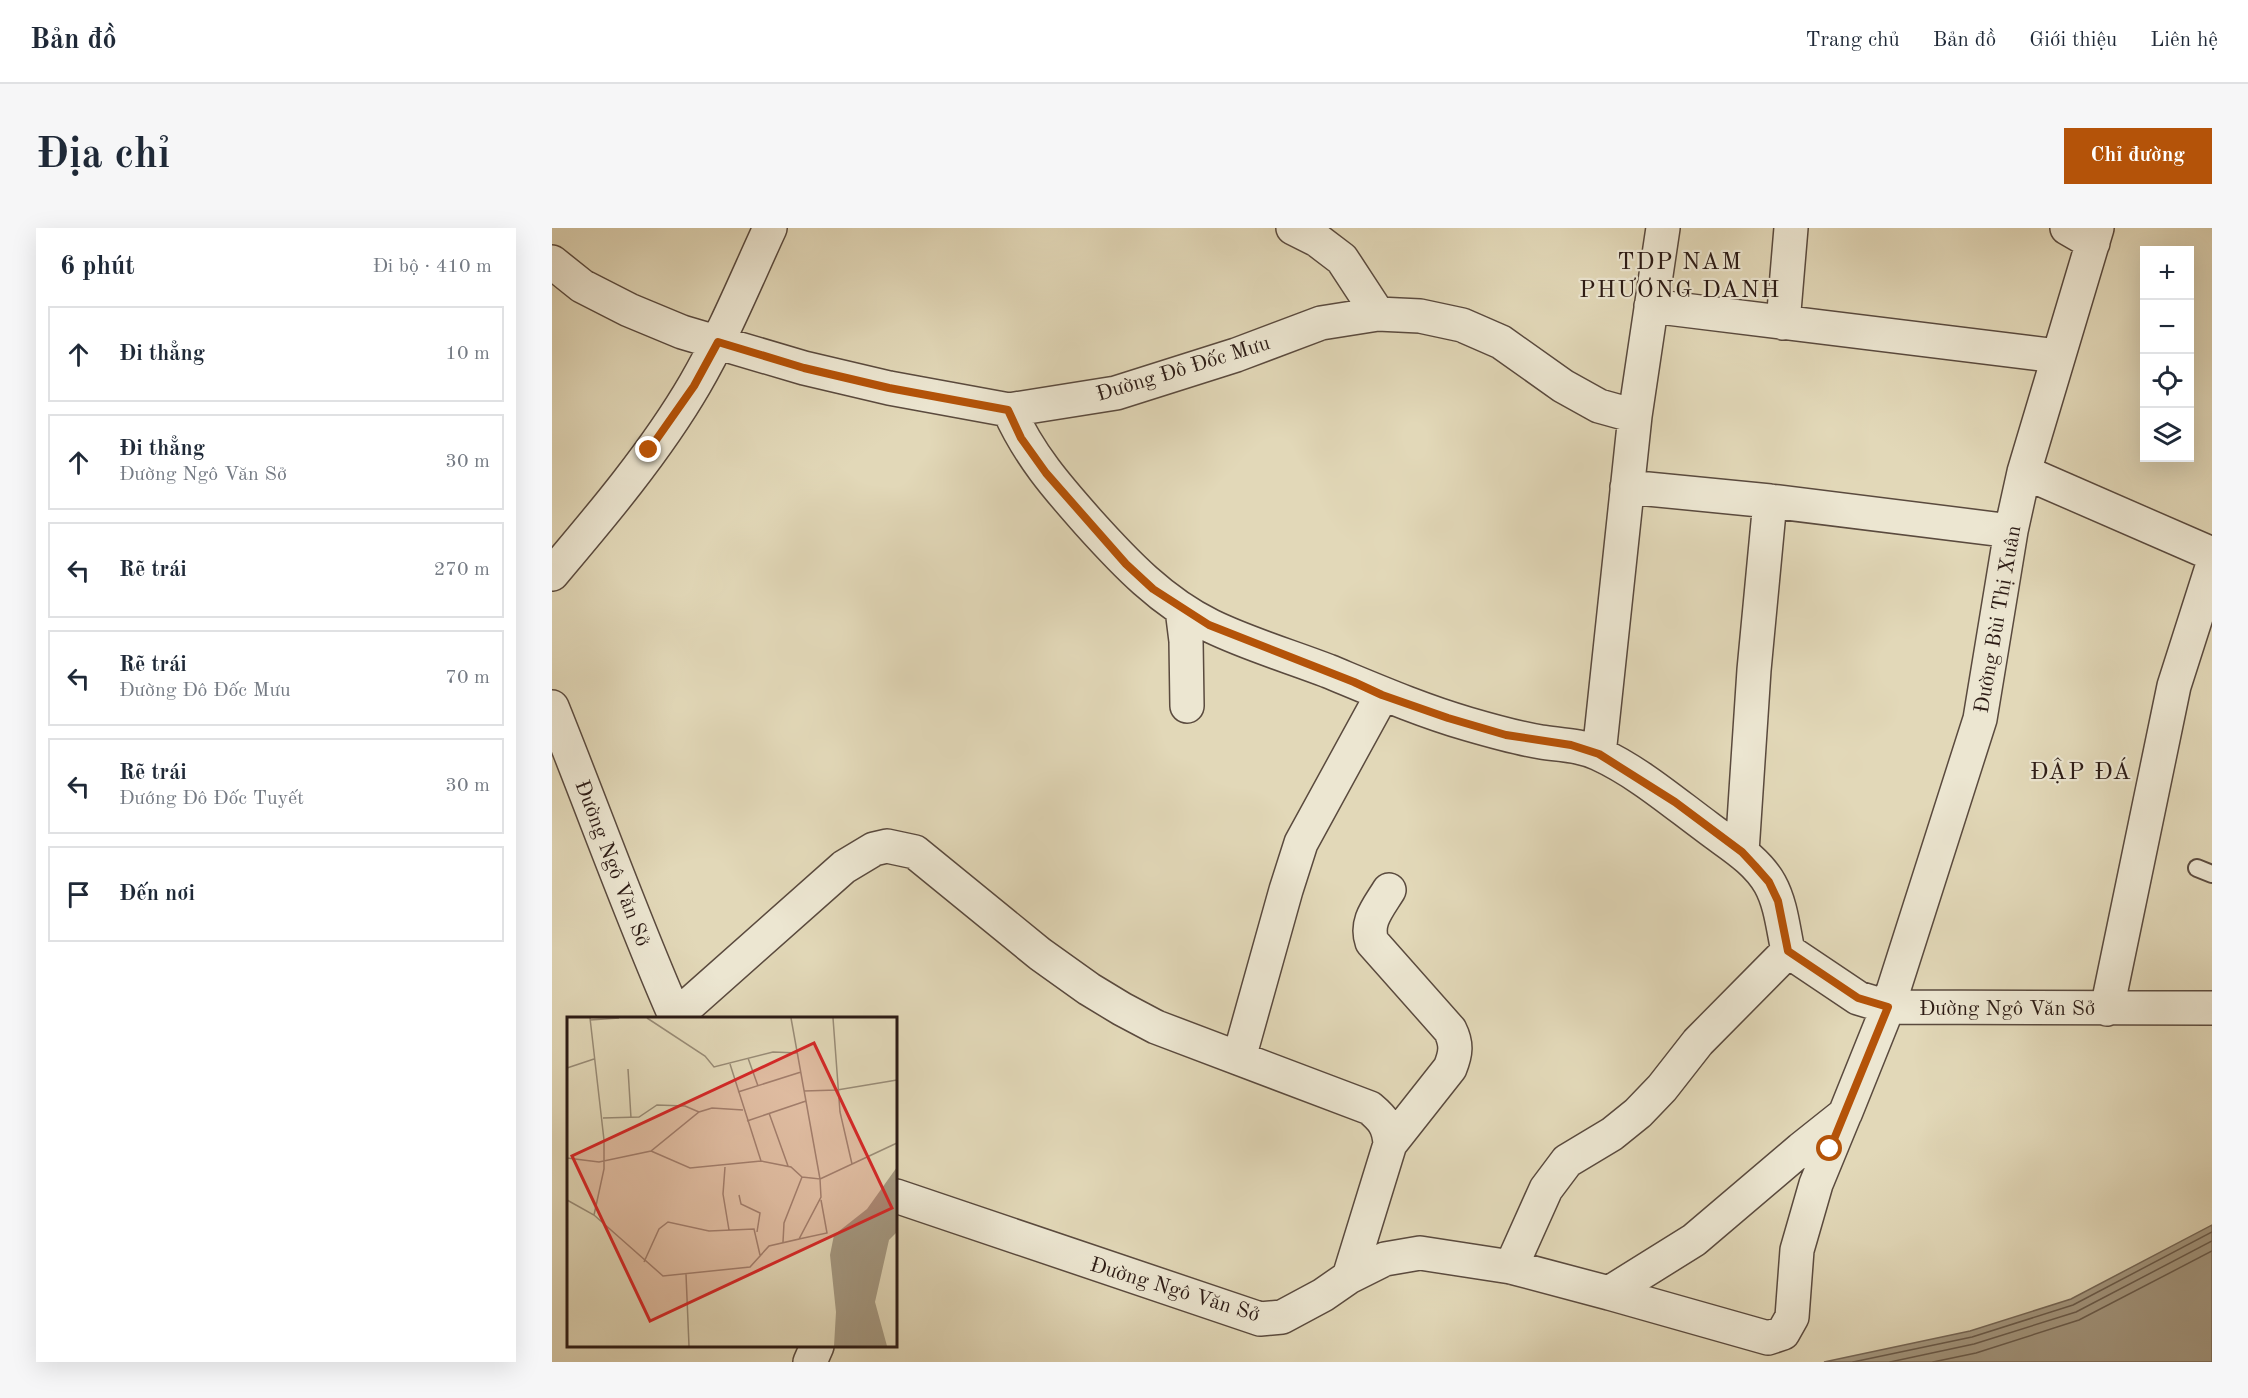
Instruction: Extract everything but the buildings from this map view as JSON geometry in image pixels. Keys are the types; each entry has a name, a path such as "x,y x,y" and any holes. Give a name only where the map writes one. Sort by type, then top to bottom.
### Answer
{"street":[{"path":"552,574 621,489 694,386 718,342 770,228"},
{"path":"1293,228 1317,240 1341,259 1378,314"},
{"path":"1599,754 1635,416 1663,228"},
{"path":"1783,323 1791,228"},
{"name":"Đường Bùi Thị Xuân","path":"1888,1007 1980,719 2011,531 2024,472 2057,356 2085,233"},
{"name":"Đường Đô Đốc Mưu","path":"552,262 582,286 628,310 682,332 815,371 889,388 1008,410 1116,393 1236,355 1321,323 1378,314 1420,316 1462,325 1501,342 1563,386 1599,406 1635,416"},
{"path":"1651,306 2057,356"},
{"path":"1008,410 1021,438 1046,473 1080,513 1126,564 1153,589 1182,609 1209,625 1382,695 1448,718 1506,735 1571,745 1599,754 1675,802 1742,852 1769,882 1778,901 1788,951 1858,998 1888,1007"},
{"path":"2024,472 2212,554"},
{"path":"1627,487 1770,501 2011,531"},
{"path":"1742,852 1754,670 1770,501"},
{"path":"2107,1009 2174,686 2212,567"},
{"path":"1182,609 1186,641 1187,706"},
{"path":"1239,1058 1301,843 1382,695"},
{"name":"Đường Ngô Văn Sở","path":"552,707 596,815 635,921 676,1017"},
{"path":"677,1017 844,867 874,849 887,846 915,852 1040,954 1089,989 1155,1027 1370,1108 1384,1120 1389,1132 1390,1144"},
{"path":"1349,1277 1390,1144 1450,1068 1455,1055 1456,1042 1450,1029 1372,942 1368,931 1372,918 1389,890"},
{"path":"1511,1267 1546,1189 1567,1161 1612,1134 1638,1113 1662,1088 1698,1042 1788,951"},
{"name":"Đường Ngô Văn Sở","path":"897,1196 1260,1319 1282,1317 1323,1295 1349,1277 1385,1259 1420,1253 1511,1267 1609,1293 1695,1240 1845,1114 1888,1007 2212,1008"},
{"path":"1609,1293 1768,1338 1783,1334 1792,1317 1797,1250 1816,1184 1845,1114"},
{"path":"810,1362 817,1347"}],"water":[{"path":"2212,1225 2212,1362 1824,1362 1970,1331 2071,1299"}],"district":[{"name":"TDP NAM PHƯƠNG DANH","path":"1680,275"},
{"name":"ĐẬP ĐÁ","path":"2081,771"}],"route":[{"path":"649,450 694,386 718,342 804,368 889,388 1008,410 1021,438 1046,473 1126,564 1153,589 1209,625 1382,695 1448,718 1506,735 1571,745 1599,754 1646,782 1742,852 1769,882 1778,901 1788,951 1858,998 1888,1007 1830,1149"}]}
